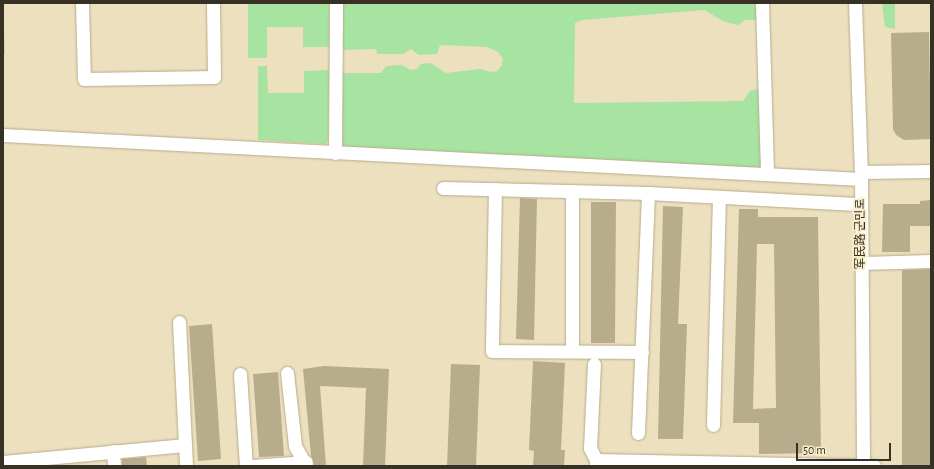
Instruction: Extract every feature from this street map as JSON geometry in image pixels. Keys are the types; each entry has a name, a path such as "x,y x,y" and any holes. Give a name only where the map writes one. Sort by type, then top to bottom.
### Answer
{"street":[{"path":"82,3 84,79 214,77 213,3"},
{"path":"335,153 336,3"},
{"path":"762,3 767,174"},
{"name":"军民路 군민로","path":"855,3 861,176 861,264 867,466"},
{"path":"3,135 767,174 861,176 931,171"},
{"path":"444,188 648,193 861,204"},
{"path":"495,189 492,351 642,352"},
{"path":"572,191 572,351"},
{"path":"638,433 648,193"},
{"path":"713,425 719,197"},
{"path":"861,264 931,261"},
{"path":"179,322 186,466"},
{"path":"594,364 590,448 596,463 867,466"},
{"path":"252,466 306,464 295,446 287,373"},
{"path":"240,374 246,466"},
{"path":"3,462 35,462 185,445"},
{"path":"113,452 114,466"}],"green space":[{"path":"3,3 5,54 3,54"},
{"path":"248,3 329,3 329,47 303,47 303,27 267,27 267,58 248,58"},
{"path":"341,3 758,3 758,20 745,20 738,25 725,22 704,10 582,20 575,23 574,103 743,101 750,91 760,88 761,167 757,169 342,149 340,135 341,73 381,73 386,66 401,65 411,70 417,69 421,64 431,63 446,73 480,69 490,72 497,71 502,65 503,59 498,52 487,47 440,45 437,54 419,55 411,49 403,54 377,54 376,49 340,50"},
{"path":"882,3 895,3 895,29 885,27"},
{"path":"258,66 267,66 268,93 304,93 304,71 329,70 328,141 325,144 258,140"}],"building":[{"path":"929,32 931,139 904,140 896,135 893,129 891,33"},
{"path":"520,198 537,199 534,340 516,339"},
{"path":"931,200 931,226 910,226 910,252 882,252 883,204 920,204 920,201"},
{"path":"591,202 616,202 615,343 591,343"},
{"path":"663,206 683,207 678,324 687,324 683,439 658,439"},
{"path":"739,209 758,209 758,217 818,217 821,453 759,454 759,423 733,423","holes":["757,244 774,244 776,408 753,409"]},
{"path":"931,269 931,466 902,466 902,270"},
{"path":"212,324 221,459 198,461 189,326"},
{"path":"533,361 565,363 561,450 565,450 564,466 533,466 534,451 529,450"},
{"path":"451,364 480,365 476,466 447,466"},
{"path":"324,366 389,369 385,466 363,466 366,388 320,386 326,466 314,466 311,456 303,369"},
{"path":"278,372 284,456 259,457 253,374"},
{"path":"146,457 147,466 122,466 122,459"}]}
